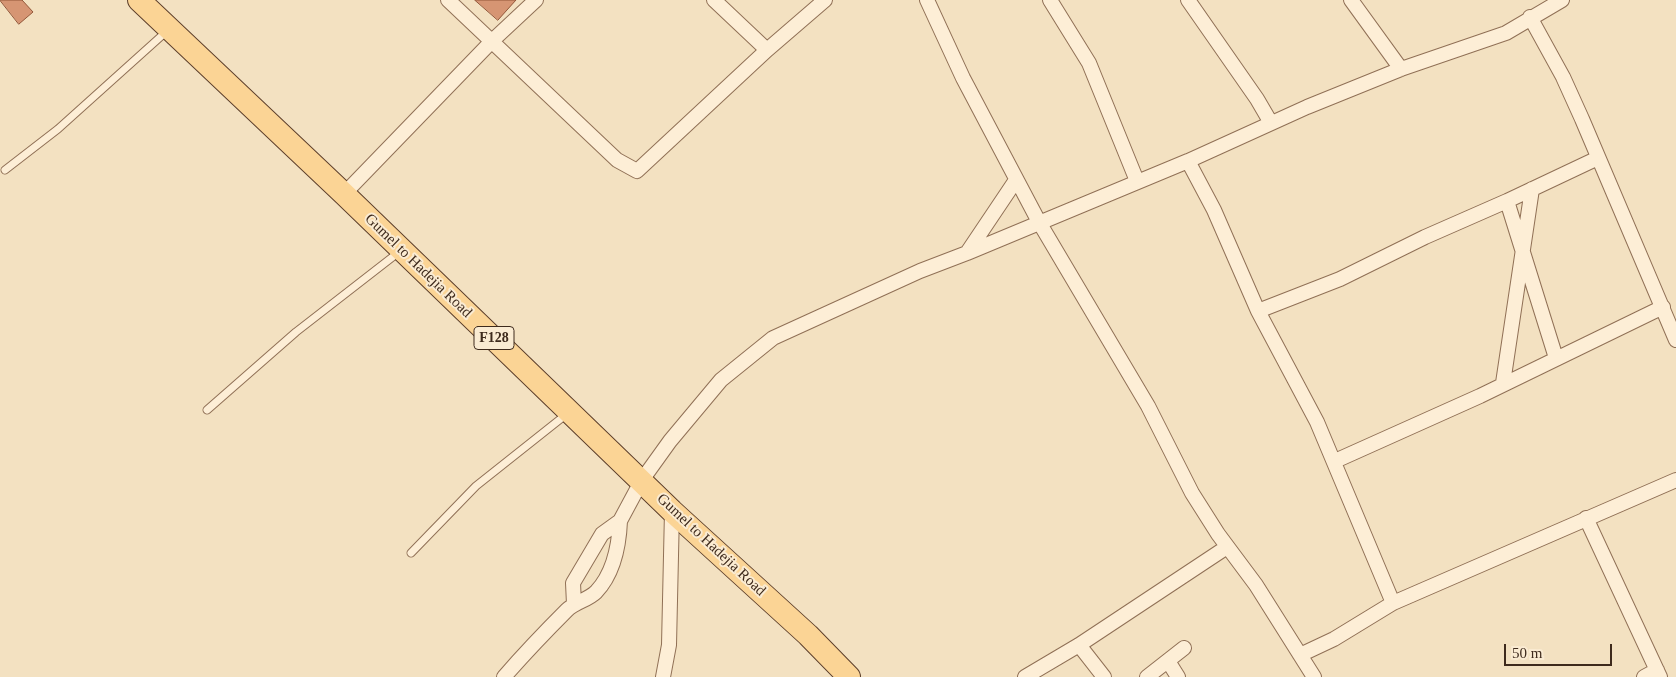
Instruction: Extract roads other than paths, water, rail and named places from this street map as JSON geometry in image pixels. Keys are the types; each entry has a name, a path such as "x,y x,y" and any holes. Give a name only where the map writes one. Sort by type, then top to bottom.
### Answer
{"main road":[{"name":"Gumel to Hadejia Road","path":"139,0 344,194 672,511 808,635 849,677"}],"street":[{"path":"448,0 617,160 637,171 767,50 825,0"},
{"path":"344,194 492,42 536,0"},
{"path":"714,0 767,50"},
{"path":"927,0 963,78 1016,180 1148,406 1192,493 1227,548 1256,585 1290,642 1314,677"},
{"path":"1050,0 1088,63 1137,181"},
{"path":"1188,0 1257,99 1270,123"},
{"path":"1351,0 1401,70"},
{"path":"574,604 574,583 602,534 620,521 642,480 670,440 721,380 773,338 920,270 967,253 1188,161 1270,123 1401,70 1506,33 1555,2"},
{"path":"1530,17 1563,77 1676,340"},
{"path":"1258,311 1340,279 1425,237 1598,158"},
{"path":"1188,161 1214,210 1258,311 1317,422 1393,603"},
{"path":"967,253 1016,180"},
{"path":"1503,384 1532,189"},
{"path":"1507,201 1556,358"},
{"path":"1335,461 1503,384 1663,307"},
{"path":"1300,655 1334,639 1393,603 1676,480"},
{"path":"663,677 669,645 672,511"},
{"path":"1586,518 1658,674 1644,677"},
{"path":"504,677 532,644 574,604 596,592 612,567 619,547 620,521"},
{"path":"1024,677 1079,645 1227,548"},
{"path":"1079,645 1104,677"},
{"path":"1147,677 1184,648"},
{"path":"1168,660 1178,677"}],"lane":[{"path":"5,170 58,129 169,29"},
{"path":"207,410 296,332 401,250"},
{"path":"411,552 476,486 570,411"}]}
